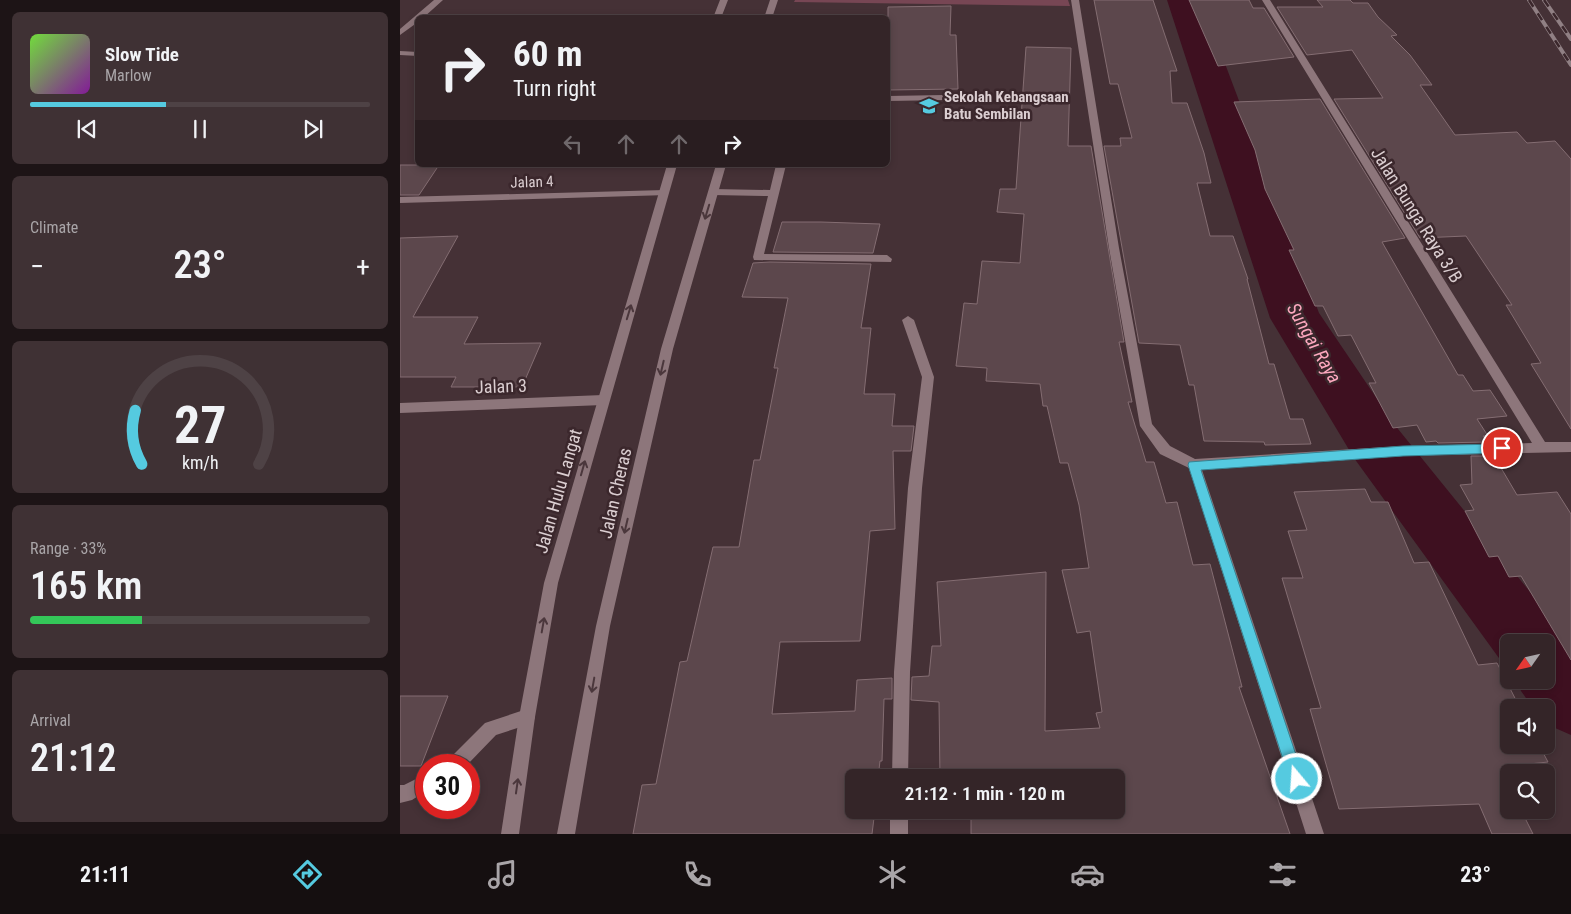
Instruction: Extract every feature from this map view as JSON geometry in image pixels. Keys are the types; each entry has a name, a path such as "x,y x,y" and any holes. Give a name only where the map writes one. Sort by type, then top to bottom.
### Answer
{"street":[{"path":"422,15 439,0"},
{"path":"718,15 724,0"},
{"path":"769,15 774,0"},
{"path":"1075,0 1114,248 1146,426 1165,450 1194,465 1403,451 1571,447"},
{"name":"Jalan Bunga Raya 3/B","path":"1266,0 1541,447"},
{"path":"400,33 415,20"},
{"path":"400,53 415,54"},
{"path":"890,99 944,98"},
{"name":"Jalan Hulu Langat","path":"510,834 526,717 551,583 672,167"},
{"name":"Jalan Cheras","path":"566,834 603,626 667,348 720,167"},
{"path":"780,167 758,257 888,259"},
{"path":"713,192 774,193"},
{"name":"Jalan 4","path":"400,200 665,193"},
{"path":"900,769 902,672 910,546 928,377 908,320"},
{"name":"Jalan 3","path":"400,408 603,400"},
{"path":"1194,465 1315,834"},
{"path":"466,754 491,729 526,717"},
{"path":"400,794 406,794 415,789"},
{"path":"899,819 899,834"}],"shaded area":[{"path":"795,0 1068,0 1070,6 794,2"}],"building":[{"path":"1094,0 1153,0 1177,71 1170,71 1172,103 1187,103 1204,153 1211,183 1197,183 1210,236 1233,236 1248,279 1269,364 1274,364 1290,419 1303,419 1311,444 1265,445 1264,442 1204,441 1194,385 1189,385 1180,345 1139,343 1104,146 1121,146 1120,138 1132,138 1118,84 1110,84"},
{"path":"1189,0 1249,0 1253,8 1264,8 1294,57 1218,66"},
{"path":"1317,0 1350,0 1353,3 1368,3 1378,17 1397,35 1391,36 1410,55 1432,85 1420,85 1455,135 1517,132 1527,143 1555,141 1571,159 1571,429 1531,364 1541,363 1506,305 1512,305 1466,236 1420,238 1334,99 1383,98 1352,50 1307,55 1277,7 1323,7"},
{"path":"951,6 950,35 956,35 958,89 890,90 890,15 888,15 888,7"},
{"path":"1026,47 1071,48 1068,146 1091,146 1124,342 1119,342 1132,402 1128,402 1146,462 1154,462 1166,503 1177,502 1193,565 1210,564 1242,687 1239,687 1290,834 971,834 971,819 1125,819 1125,769 940,769 939,702 911,700 912,677 929,676 932,646 941,646 937,582 1046,572 1045,731 1100,728 1096,713 1102,712 1090,631 1077,633 1062,570 1089,568 1079,505 1068,463 1060,463 1047,406 1043,406 1040,384 986,381 987,368 956,366 964,303 977,304 982,261 1020,263 1024,214 997,212 1000,189 1016,189"},
{"path":"1320,99 1405,238 1382,242 1458,375 1463,375 1473,391 1490,390 1507,416 1477,419 1488,436 1483,436 1487,442 1426,442 1417,425 1393,428 1369,383 1376,383 1351,335 1338,336 1323,306 1315,306 1289,250 1294,250 1265,189 1255,150 1234,102"},
{"path":"400,165 438,167 419,195 400,195"},
{"path":"782,222 880,224 873,253 773,252"},
{"path":"458,236 413,317 478,317 464,344 541,343 522,387 451,387 456,377 400,377 400,238"},
{"path":"753,263 871,264 861,328 871,328 864,394 895,394 892,426 914,426 911,451 893,451 895,529 870,531 860,641 780,642 772,714 855,711 857,680 892,678 892,699 884,699 882,761 880,761 879,769 845,769 845,819 874,819 872,834 633,834 642,785 656,784 680,662 687,661 713,547 739,547 754,460 760,460 778,368 774,368 788,298 742,297"},
{"path":"1471,456 1494,456 1517,495 1557,492 1571,514 1571,660 1521,576 1509,577 1498,556 1489,557 1465,511 1474,510 1460,485 1472,484"},
{"path":"1365,489 1371,502 1388,502 1414,563 1429,562 1478,665 1497,663 1500,669 1500,689 1510,689 1515,699 1500,699 1500,754 1544,754 1548,762 1500,764 1500,819 1526,819 1533,834 1492,834 1479,804 1339,809 1310,709 1321,708 1282,578 1303,578 1288,531 1307,530 1294,492"},
{"path":"400,696 448,696 426,754 415,754 415,766 400,766"}],"waterway":[{"name":"Sungai Raya","path":"1184,0 1295,318 1374,441 1522,634"},
{"name":"Sungai Raya","path":"1555,679 1571,699"}],"railway":[{"path":"1529,0 1571,65"},
{"path":"1544,0 1571,39"}],"place":[{"name":"Sekolah Kebangsaan Batu Sembilan","path":"929,106"}],"route":[{"path":"1297,779 1194,465 1403,451 1502,448"}]}
